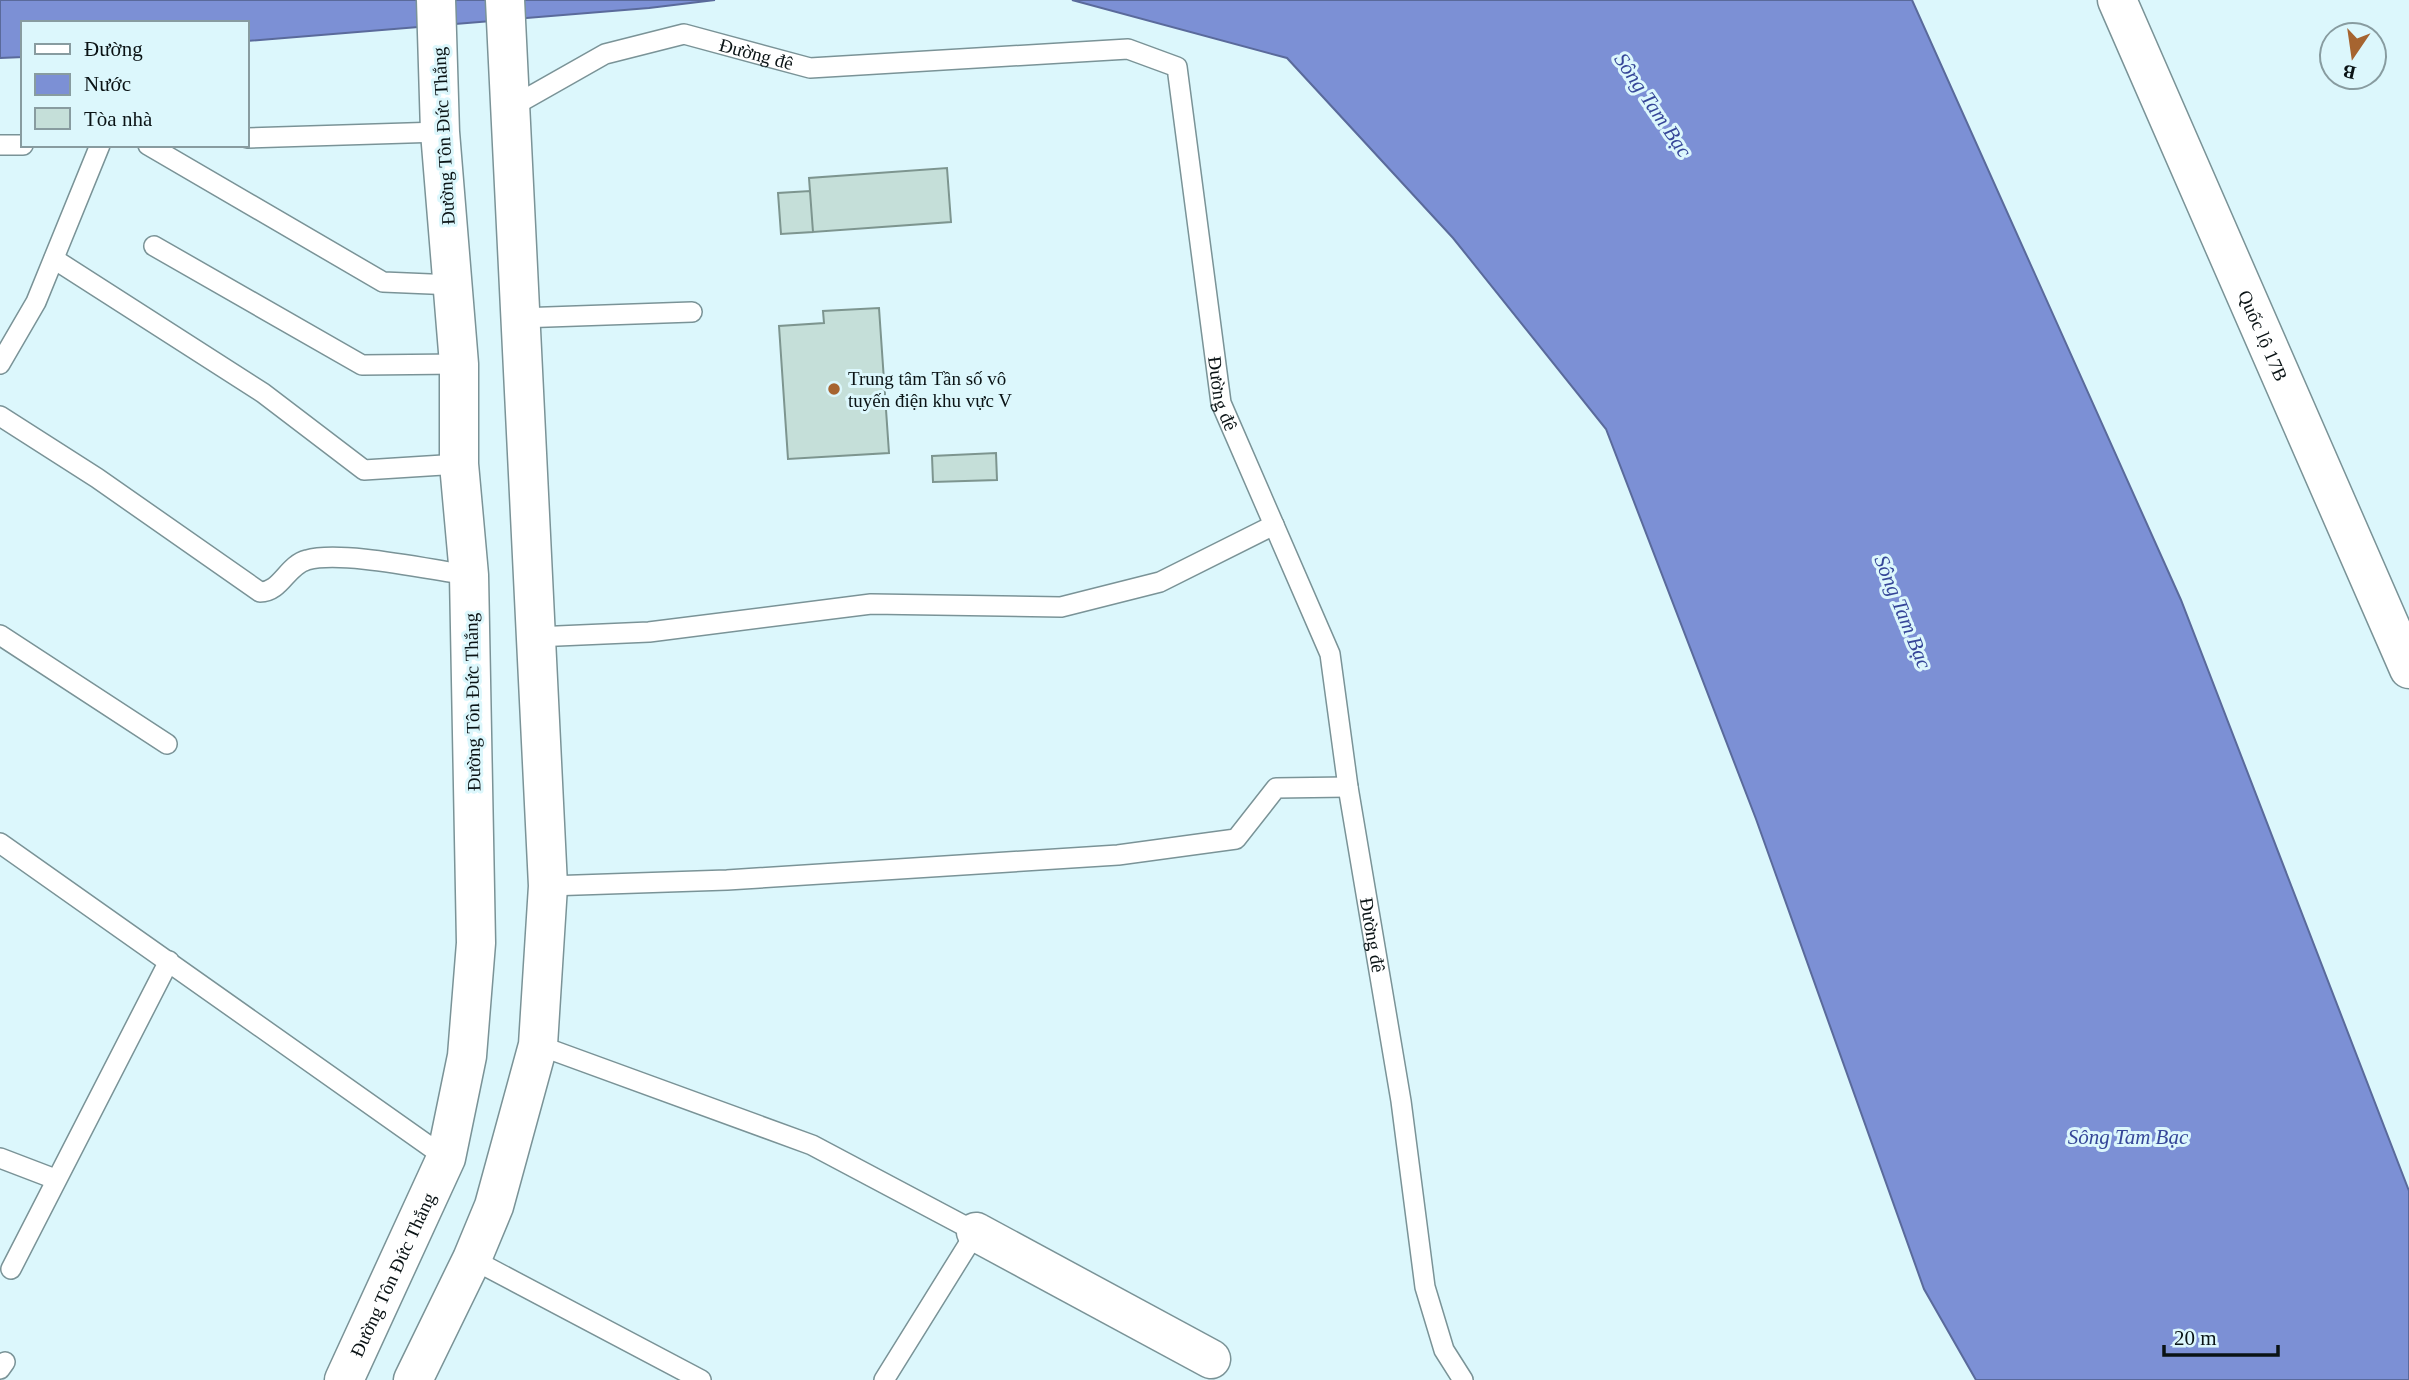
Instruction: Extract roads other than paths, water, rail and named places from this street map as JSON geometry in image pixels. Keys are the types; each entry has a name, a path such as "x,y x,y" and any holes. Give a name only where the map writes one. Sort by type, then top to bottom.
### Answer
{"main road":[{"name":"Quốc lộ 17B","path":"2117,0 2409,669"},
{"path":"413,1380 472,1259 494,1206 538,1045 548,887 508,109 506,14"},
{"name":"Đường Tôn Đức Thắng","path":"344,1380 446,1158 467,1056 476,943 469,575 459,464 459,364 440,132 437,16"},
{"path":"976,1232 1211,1359"}],"lane":[{"name":"Đường đê","path":"508,109 605,54 684,34 810,68 1128,49 1177,67 1221,403 1330,654 1348,787 1401,1101 1424,1287 1444,1350 1463,1380"},
{"path":"248,138 440,132"},
{"path":"0,145 21,145"},
{"path":"0,365 36,302 99,147"},
{"path":"151,147 383,282 454,285"},
{"path":"155,246 362,365 459,364"},
{"path":"54,259 263,393 364,470 459,464"},
{"path":"519,318 692,312"},
{"path":"0,416 97,478 260,592 275,587 297,564 333,556 469,575"},
{"path":"535,637 649,632 870,604 1061,607 1160,582 1274,525"},
{"path":"0,635 167,744"},
{"path":"548,887 727,880 1131,853 1236,839 1276,788 1348,787"},
{"path":"0,843 446,1158"},
{"path":"11,1269 169,961"},
{"path":"538,1045 812,1145 976,1232 884,1380"},
{"path":"0,1158 55,1179"},
{"path":"472,1259 701,1380"}],"water":[{"path":"0,0 715,0 649,8 248,41 248,21 21,21 21,57 0,58"},
{"name":"Sông Tam Bạc","path":"1072,0 1912,0 2181,600 2409,1191 2409,1380 1976,1380 1924,1289 1756,819 1606,429 1453,238 1287,58"}],"place":[{"name":"Trung tâm Tần số vô tuyến điện khu vực V","path":"834,389"}]}
